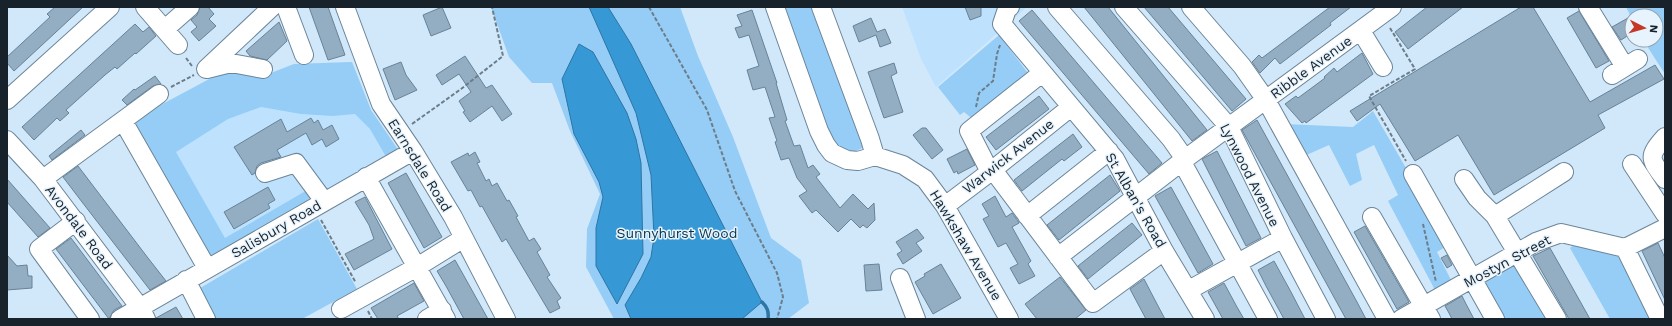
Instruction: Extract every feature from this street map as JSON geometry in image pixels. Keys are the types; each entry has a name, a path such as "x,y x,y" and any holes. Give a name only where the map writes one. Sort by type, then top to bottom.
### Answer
{"street":[{"path":"7,100 110,7"},
{"path":"145,7 178,45"},
{"path":"165,29 190,7"},
{"path":"201,72 272,7"},
{"path":"286,7 304,56"},
{"name":"Earnsdale Road","path":"346,7 381,104 413,151 464,238 506,319"},
{"path":"775,7 819,131 826,145 832,153 846,160 858,161 875,156 821,7"},
{"path":"1009,34 1002,24 1007,9 1010,7"},
{"path":"1057,7 1171,139 1268,319"},
{"name":"Lynwood Avenue","path":"1124,7 1229,127 1283,238 1326,319"},
{"path":"1192,7 1242,66 1266,100 1387,319"},
{"path":"1588,7 1625,67"},
{"name":"Ribble Avenue","path":"1058,257 1183,161 1387,11"},
{"path":"1361,31 1383,67"},
{"name":"St Alban's Road","path":"1009,34 1115,159 1164,250 1205,319"},
{"path":"201,72 231,63 263,69"},
{"path":"1042,73 969,131 991,171 1093,303 1164,250"},
{"path":"43,179 159,94"},
{"name":"Warwick Avenue","path":"945,206 1071,107"},
{"path":"123,121 207,268"},
{"path":"1665,137 1653,152 1652,159 1665,179"},
{"name":"Avondale Road","path":"7,140 43,179 76,221 143,314"},
{"name":"Salisbury Road","path":"120,319 143,314 186,280 413,151"},
{"path":"1027,216 1109,151"},
{"name":"Hawkshaw Avenue","path":"875,156 903,165 917,173 933,188 945,206 1009,319"},
{"path":"265,173 296,163 319,204"},
{"path":"1632,164 1664,224 1625,248 1660,319"},
{"path":"1495,216 1564,172"},
{"path":"1413,174 1495,319"},
{"path":"366,177 417,266 438,316"},
{"path":"1464,178 1477,198 1495,216 1557,319"},
{"path":"1372,217 1428,313"},
{"path":"76,221 38,249 90,319"},
{"name":"Mostyn Street","path":"1401,319 1428,313 1441,296 1536,242 1561,233 1625,248"},
{"path":"341,309 464,238"},
{"path":"1189,290 1283,238"},
{"path":"900,278 916,319"},
{"path":"186,280 206,319"}],"path":[{"path":"400,132 461,89 504,56 492,7"},
{"path":"649,7 707,110 735,191 777,274 783,297 777,319"},
{"path":"1387,11 1415,69 1369,96 1413,174"},
{"path":"969,131 980,93 993,81 1000,43 1009,34"},
{"path":"159,94 201,72 178,45"},
{"path":"319,204 372,319"},
{"path":"1422,219 1441,296"}],"shaded area":[{"path":"589,7 608,7 631,44 762,302 742,319 631,319 625,305 641,278 651,257 654,237 651,175 636,113"},
{"path":"902,7 1027,7 936,87 921,59"},
{"path":"579,44 593,52 627,113 636,139 641,163 643,254 617,304 596,266 596,228 603,197 599,182 574,134 562,79"},
{"path":"352,62 371,110 399,151 206,259 127,123 230,69 271,73 294,64"}],"green space":[{"name":"Sunnyhurst Wood","path":"491,7 680,7 698,56 733,137 771,238 801,260 809,303 788,319 614,319 586,267 587,229 600,194 570,131 552,83 532,83 509,57"},
{"path":"783,7 813,7 863,140 862,148 848,153 832,143"},
{"path":"1665,7 1665,74 1648,48 1664,48 1664,8 1626,8"},
{"path":"999,35 1031,77 974,120 964,112 960,115 938,87"},
{"path":"352,62 371,110 399,151 385,155 370,129 355,114 333,116 301,114 261,107 228,119 176,152 225,238 309,189 314,199 206,259 127,123 230,69 271,73 294,64"},
{"path":"1373,111 1450,244 1437,252 1453,284 1436,292 1388,201 1398,195 1374,145 1356,154 1362,180 1350,186 1329,145 1302,157 1285,124 1353,127"},
{"path":"318,219 357,289 302,319 211,319 195,291"},
{"path":"1575,244 1620,257 1651,319 1610,319 1570,248"},
{"path":"1513,266 1516,267 1547,319 1499,319 1480,284"}],"building":[{"path":"55,7 83,7 14,71 7,63 7,57 50,17 47,14"},
{"path":"200,7 208,7 214,14 209,19 216,26 199,41 191,32 197,27 191,20 197,15"},
{"path":"309,7 328,7 345,55 328,60"},
{"path":"442,7 451,28 431,36 423,15"},
{"path":"965,7 981,7 981,16 970,20"},
{"path":"1084,7 1108,7 1207,130 1192,141"},
{"path":"1144,7 1168,7 1246,99 1232,111"},
{"path":"1330,7 1351,7 1330,23 1331,25 1280,64 1275,58 1260,73 1252,62 1259,55 1262,58"},
{"path":"1427,7 1463,7 1408,49 1395,32"},
{"path":"1521,7 1533,7 1590,102 1655,65 1664,79 1598,115 1605,128 1494,195 1458,135 1415,161 1380,104 1357,121 1350,111"},
{"path":"752,10 777,83 787,120 785,121 794,146 800,145 808,168 813,165 820,174 816,177 840,208 853,194 868,209 874,203 875,220 867,228 863,225 860,228 851,219 838,232 816,210 812,213 799,196 807,191 797,178 789,158 781,160 775,142 777,141 769,118 775,117 765,87 753,90 747,70 759,66 749,35 739,38 735,28 742,26 737,15"},
{"path":"1032,10 1162,163 1149,174 1019,21"},
{"path":"1579,11 1609,61 1596,68 1567,18"},
{"path":"871,18 877,32 885,29 891,43 880,47 876,35 859,42 853,26"},
{"path":"1624,20 1624,38 1621,40 1612,27"},
{"path":"279,22 287,41 267,60 250,56 246,51"},
{"path":"135,24 143,32 149,27 156,36 117,69 115,67 105,75 66,110 69,113 60,121 57,118 34,140 22,127"},
{"path":"1362,53 1373,74 1306,123 1305,121 1302,123 1285,104 1296,96 1298,98 1325,78 1324,77 1334,68 1337,72"},
{"path":"465,56 486,88 492,85 512,114 502,121 492,106 470,122 463,112 465,111 459,101 471,92 459,74 442,85 436,75"},
{"path":"401,62 406,75 417,90 395,100 383,69"},
{"path":"894,63 897,73 891,76 903,112 884,118 868,72"},
{"path":"155,76 161,84 153,86 127,105 122,100 134,89 135,90"},
{"path":"1039,96 1049,109 996,150 986,137"},
{"path":"311,118 314,123 318,120 323,130 332,125 339,139 326,147 322,139 312,145 306,133 277,150 281,157 261,163 257,166 255,173 252,175 234,147 281,119 287,132"},
{"path":"1257,120 1366,319 1346,319 1242,130"},
{"path":"922,128 926,128 943,150 932,159 913,135"},
{"path":"81,130 85,135 52,160 49,156"},
{"path":"1073,134 1082,147 1064,161 1062,159 1022,191 1014,180"},
{"path":"967,149 975,165 958,174 957,171 954,173 947,159"},
{"path":"1217,151 1261,238 1246,246 1202,159"},
{"path":"475,152 480,162 477,163 486,181 489,179 492,186 497,183 507,201 509,200 518,216 516,217 529,241 534,238 541,249 537,252 550,275 547,277 561,298 557,301 560,308 550,313 506,239 502,242 482,206 480,207 471,190 468,191 451,162 468,153 469,156"},
{"path":"78,166 166,281 150,290 82,202 63,177"},
{"path":"406,173 442,237 424,248 388,183"},
{"path":"1110,175 1120,191 1059,240 1047,225"},
{"path":"7,179 50,228 38,237 7,202"},
{"path":"268,187 275,200 268,204 270,208 234,229 224,212"},
{"path":"1171,187 1213,264 1198,273 1155,196"},
{"path":"995,196 1006,217 1012,213 1018,221 1019,223 1012,227 1031,261 1028,264 1035,276 1019,284 1010,268 1018,264 1006,243 998,247 983,219 989,216 982,204"},
{"path":"365,197 392,249 354,270 345,254 374,239 369,225 355,202"},
{"path":"1132,223 1142,235 1088,279 1078,266"},
{"path":"1365,226 1409,302 1397,309 1354,232"},
{"path":"917,229 924,238 916,243 922,251 903,264 897,254 902,251 896,242"},
{"path":"71,238 122,306 114,310 109,319 56,249"},
{"path":"1658,243 1665,258 1665,300 1642,251"},
{"path":"1550,248 1590,319 1569,319 1533,256"},
{"path":"7,255 17,266 27,265 28,276 32,276 32,288 7,290"},
{"path":"1447,255 1452,265 1447,268 1441,258"},
{"path":"455,260 488,319 464,319 437,271"},
{"path":"1274,261 1305,319 1284,319 1266,286 1258,270"},
{"path":"879,264 882,290 866,291 864,265"},
{"path":"941,264 961,298 933,314 915,282 925,276 924,274"},
{"path":"1060,277 1086,310 1075,319 1037,319 1025,304"},
{"path":"1144,279 1165,319 1146,319 1130,289"},
{"path":"414,283 424,301 397,316 399,319 378,319 371,308"},
{"path":"1224,283 1244,319 1223,319 1208,292"},
{"path":"1462,296 1474,319 1452,319 1445,306"},
{"path":"176,307 183,319 156,319 156,318"}],"waterway":[{"path":"762,302 767,309 768,319"}]}
